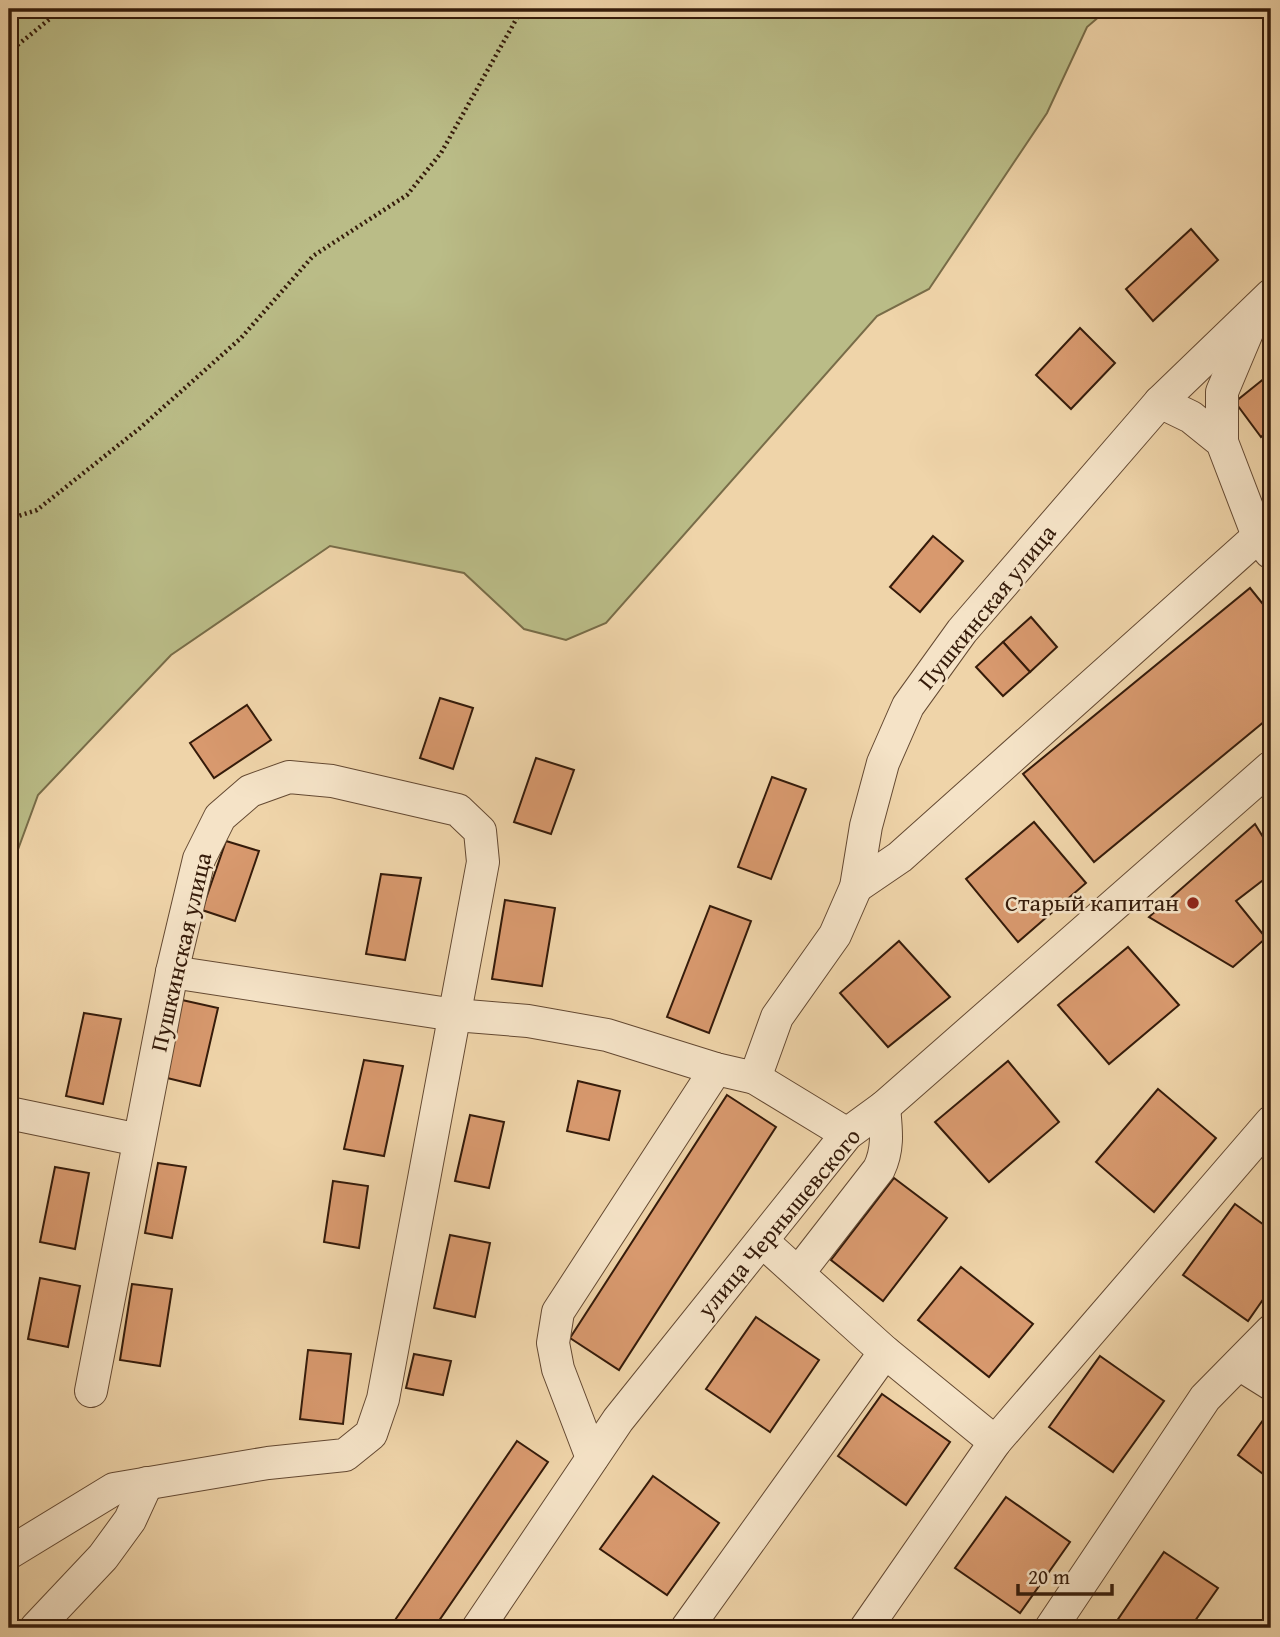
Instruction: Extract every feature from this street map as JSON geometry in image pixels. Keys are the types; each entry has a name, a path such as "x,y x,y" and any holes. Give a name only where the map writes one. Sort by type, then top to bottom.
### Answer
{"street":[{"name":"Пушкинская улица","path":"755,1079 777,1017 835,935 856,887 866,826 883,763 908,706 962,631 1160,402 1263,304"},
{"path":"856,887 900,857 1267,538 1222,442 1222,392 1263,304"},
{"path":"1160,402 1191,418 1222,442"},
{"name":"Пушкинская улица","path":"9,1553 114,1489 268,1463 345,1455 371,1434 383,1399 483,862 480,831 458,810 332,781 289,777 250,791 220,817 199,859 172,972 91,1391"},
{"name":"улица Чернышевского","path":"478,1628 618,1420 847,1135 884,1107 1266,783"},
{"path":"172,972 455,1015 528,1021 607,1035 755,1079 847,1135"},
{"path":"593,1458 558,1369 553,1343 558,1312 716,1069"},
{"path":"799,1272 880,1169 886,1155 887,1140 884,1107"},
{"path":"9,1113 139,1140"},
{"path":"866,1628 995,1442 1271,1122"},
{"path":"762,1241 885,1352 995,1442"},
{"path":"1051,1628 1205,1398 1271,1331"},
{"path":"687,1628 885,1352"},
{"path":"1240,1364 1271,1384"},
{"path":"36,1628 103,1557 131,1520 147,1483"}],"path":[{"path":"9,52 62,9"},
{"path":"9,519 37,510 140,428 241,338 313,256 407,195 441,153 522,9"}],"green space":[{"path":"9,9 1108,9 1087,27 1047,113 929,289 877,316 606,623 566,640 524,629 464,573 330,546 171,655 38,795 9,874"}],"building":[{"path":"1191,229 1218,260 1153,321 1126,289"},
{"path":"1080,328 1115,363 1071,409 1036,375"},
{"path":"1271,373 1271,428 1261,437 1235,402"},
{"path":"933,536 963,561 920,612 890,587"},
{"path":"1250,588 1271,614 1271,716 1094,862 1023,774"},
{"path":"1031,617 1057,647 1030,672 1003,642"},
{"path":"1003,642 1030,672 1003,696 976,667"},
{"path":"440,698 473,708 453,769 420,758"},
{"path":"247,705 271,740 214,778 190,743"},
{"path":"536,758 574,770 551,834 514,822"},
{"path":"772,777 806,789 771,879 738,867"},
{"path":"1034,822 1086,883 1018,942 966,879"},
{"path":"1255,824 1271,850 1271,874 1236,901 1266,938 1233,967 1149,917"},
{"path":"226,841 259,851 235,921 202,910"},
{"path":"381,874 421,878 405,960 366,954"},
{"path":"505,900 555,908 542,986 492,979"},
{"path":"710,906 751,921 709,1033 667,1017"},
{"path":"899,941 950,997 888,1047 840,993"},
{"path":"1128,947 1179,1005 1109,1064 1058,1005"},
{"path":"182,1000 218,1008 200,1086 163,1077"},
{"path":"84,1013 121,1019 103,1104 66,1096"},
{"path":"364,1060 403,1066 384,1156 344,1149"},
{"path":"1008,1061 1059,1122 989,1182 935,1122"},
{"path":"578,1081 620,1091 609,1140 567,1131"},
{"path":"1158,1089 1216,1138 1154,1212 1096,1162"},
{"path":"727,1095 776,1127 619,1370 570,1338"},
{"path":"470,1115 504,1122 489,1188 455,1181"},
{"path":"158,1163 186,1167 172,1238 145,1233"},
{"path":"55,1167 89,1173 75,1249 40,1242"},
{"path":"894,1178 947,1218 883,1301 831,1260"},
{"path":"333,1181 368,1186 359,1248 324,1242"},
{"path":"1235,1204 1271,1230 1271,1288 1248,1321 1183,1275"},
{"path":"450,1235 490,1243 475,1317 434,1308"},
{"path":"961,1267 1033,1324 989,1377 918,1320"},
{"path":"40,1278 80,1286 68,1347 28,1339"},
{"path":"132,1284 172,1289 160,1366 120,1360"},
{"path":"756,1317 819,1360 770,1432 706,1389"},
{"path":"308,1350 351,1354 343,1424 300,1419"},
{"path":"414,1354 451,1361 443,1395 406,1388"},
{"path":"1100,1356 1164,1401 1113,1472 1049,1427"},
{"path":"882,1394 950,1442 906,1505 838,1456"},
{"path":"1271,1409 1271,1480 1238,1455"},
{"path":"517,1441 548,1462 434,1628 391,1626"},
{"path":"653,1476 719,1523 667,1595 600,1549"},
{"path":"1006,1497 1070,1542 1020,1613 955,1568"},
{"path":"1164,1552 1218,1588 1190,1628 1112,1628"}],"place":[{"name":"Старый капитан","path":"1193,903"}]}
